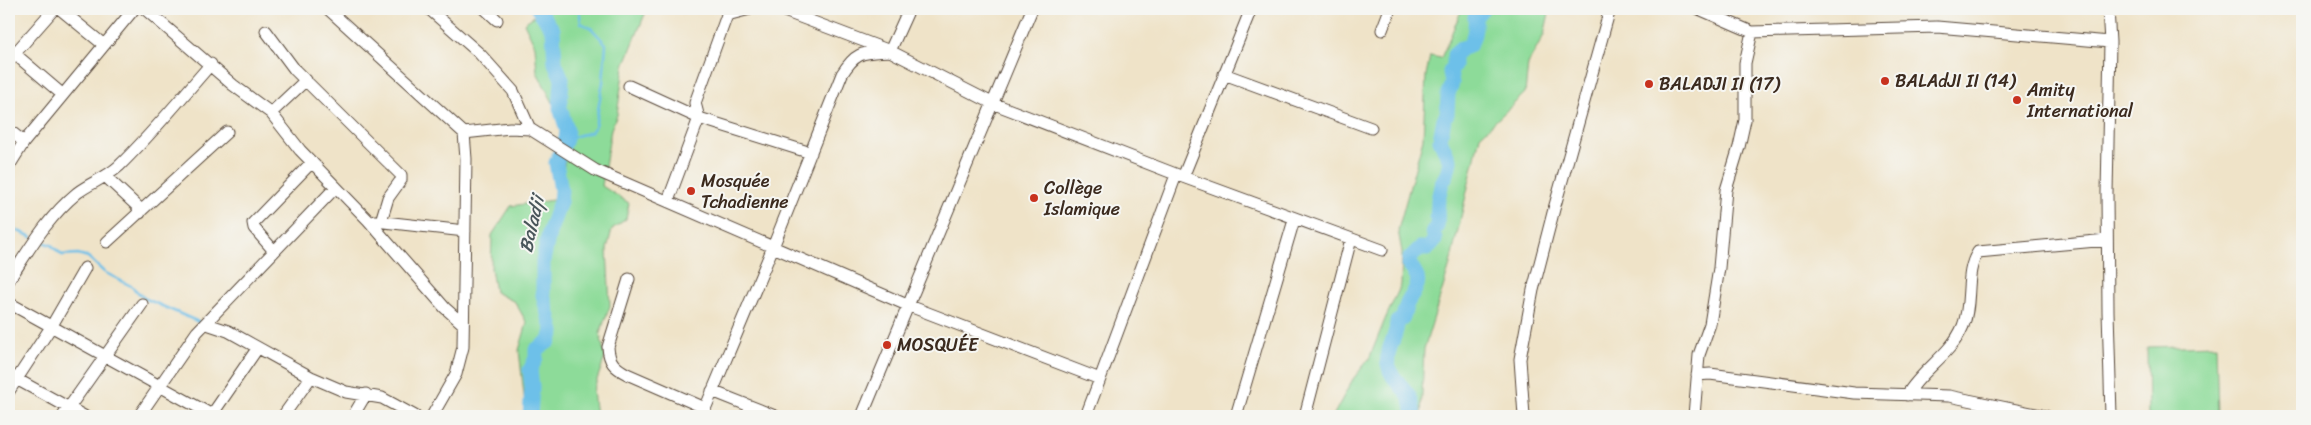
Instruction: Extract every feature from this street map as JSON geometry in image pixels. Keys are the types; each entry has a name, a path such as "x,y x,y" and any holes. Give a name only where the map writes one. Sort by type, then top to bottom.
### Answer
{"street":[{"path":"54,9 10,54 63,95"},
{"path":"60,9 104,45"},
{"path":"9,166 24,142 134,9"},
{"path":"145,9 211,64 233,85 271,113 283,130 312,162 368,220 446,308 463,324"},
{"path":"328,9 464,133 466,159 463,347 456,374 432,416"},
{"path":"429,9 480,54 513,91 530,129"},
{"path":"485,9 497,20"},
{"path":"668,201 699,118 695,103 698,91 727,12 750,9"},
{"path":"779,9 890,51 992,103 1294,220 1382,250"},
{"path":"890,51 909,9"},
{"path":"862,416 1032,9"},
{"path":"1088,416 1100,379 1180,176 1252,9"},
{"path":"1382,30 1390,9"},
{"path":"1524,416 1520,358 1533,290 1610,9"},
{"path":"1699,9 1752,32 1937,27 2110,42"},
{"path":"2108,9 2110,42 2107,240 2111,416"},
{"path":"266,31 286,60 401,174 401,180 388,198 381,221"},
{"path":"1694,416 1699,354 1710,324 1719,268 1726,190 1745,120 1746,63 1752,32"},
{"path":"629,279 608,347 609,358 615,367 627,374 704,412 811,154 842,74 852,59 864,53 890,51"},
{"path":"9,280 36,238 78,193 117,168 211,64"},
{"path":"1224,74 1371,128"},
{"path":"271,113 306,80"},
{"path":"630,86 699,118 811,154"},
{"path":"464,133 510,128 530,129 594,170 907,305 1100,379"},
{"path":"9,130 24,142"},
{"path":"108,242 227,132"},
{"path":"274,251 254,228 253,222 312,162"},
{"path":"105,176 136,206 140,213"},
{"path":"139,416 197,332 336,186"},
{"path":"368,220 465,231"},
{"path":"1236,416 1294,220"},
{"path":"1305,416 1351,239"},
{"path":"1907,395 1914,382 1948,351 1963,327 1969,310 1971,263 1978,252 2107,240"},
{"path":"9,391 13,377 51,327 85,268"},
{"path":"9,303 212,416 257,348"},
{"path":"66,412 142,304"},
{"path":"206,324 228,331 311,377 346,392 382,398 415,416"},
{"path":"1697,375 1710,374 1854,392 1948,396 2046,416"},
{"path":"13,377 66,412 84,416"},
{"path":"283,416 311,377"},
{"path":"712,390 775,416"},
{"path":"352,416 366,394"}],"green space":[{"name":"Baladji","path":"533,9 647,9 624,66 617,115 611,129 602,186 629,203 626,219 612,229 607,249 610,306 600,333 605,357 593,391 596,416 521,416 526,413 519,350 527,323 515,302 495,292 491,268 492,235 511,206 560,199 563,190 563,170 569,138 537,72 535,46 524,23 536,15"},
{"path":"1462,9 1550,9 1544,35 1528,64 1525,93 1480,136 1449,268 1424,349 1421,416 1333,416 1353,379 1369,359 1401,285 1402,252 1398,230 1423,139 1426,75 1430,56 1441,58"},
{"path":"2216,345 2218,416 2148,416 2147,347"}],"waterway":[{"name":"Baladji","path":"530,416 532,387 530,370 536,358 536,350 549,341 553,332 543,295 543,261 549,233 560,202 561,190 556,163 566,139 567,130 560,108 562,79 555,63 553,30 538,9"},
{"path":"566,139 591,132 595,127 603,82 606,44 591,28 581,23 579,9"},
{"path":"1413,416 1413,407 1407,393 1390,371 1388,353 1396,332 1397,322 1402,319 1418,282 1416,274 1409,264 1410,258 1420,248 1427,249 1435,240 1433,231 1437,226 1438,199 1450,161 1440,140 1444,119 1447,114 1448,94 1452,83 1450,72 1454,66 1454,55 1471,43 1475,17 1482,9"},
{"path":"9,227 32,237"},
{"path":"40,241 51,245 62,255 78,254 88,257 104,272 131,286 144,298 201,323"}],"place":[{"name":"BALAdJI II (14)","path":"1885,81"},
{"name":"BALADJI II (17)","path":"1649,84"},
{"name":"Amity International","path":"2017,100"},
{"name":"Mosquée Tchadienne","path":"691,191"},
{"name":"Collège Islamique","path":"1034,198"},
{"name":"MOSQUÉE","path":"887,345"}]}
